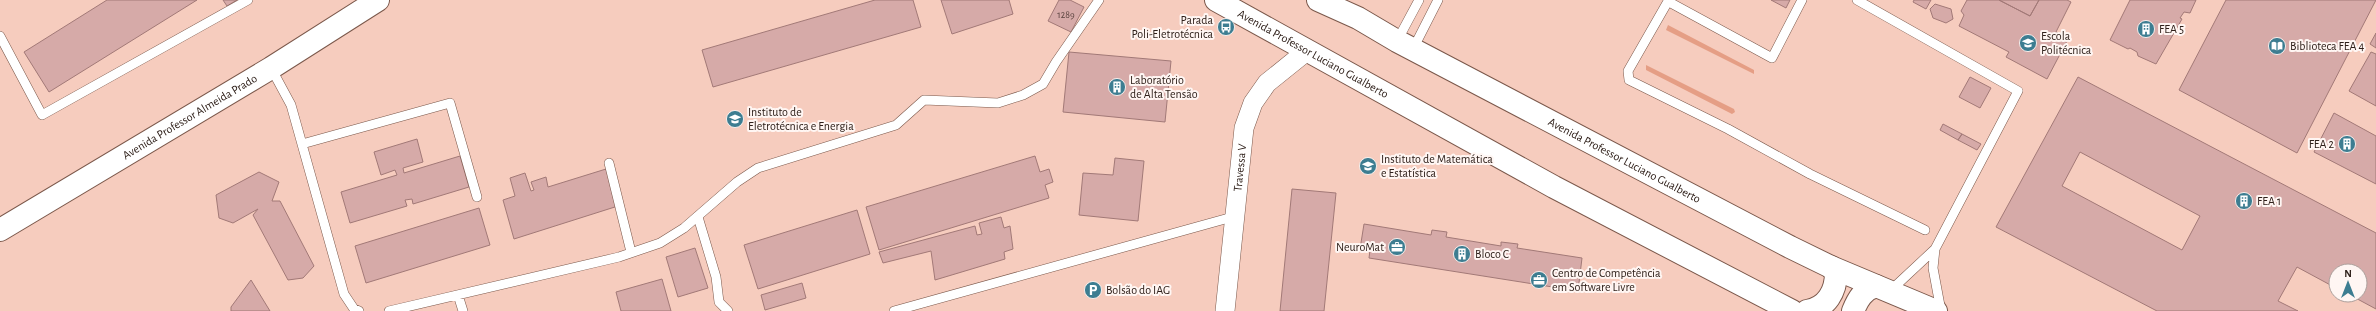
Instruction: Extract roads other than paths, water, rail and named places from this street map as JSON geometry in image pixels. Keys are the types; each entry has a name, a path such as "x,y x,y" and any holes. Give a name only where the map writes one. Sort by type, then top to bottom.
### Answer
{"street":[{"name":"Avenida Professor Almeida Prado","path":"0,230 271,68 378,0"},
{"name":"Avenida Professor Luciano Gualberto","path":"1216,0 1554,187 1796,311"},
{"name":"Avenida Professor Luciano Gualberto","path":"1318,0 1358,18 1405,45 1686,193 1831,267 1936,311"},
{"name":"Travessa V","path":"1225,311 1244,128 1253,103 1268,83 1308,50"},
{"path":"1796,311 1820,306 1833,292 1836,273 1831,267"},
{"path":"1853,311 1858,299 1867,289 1883,289"}],"lane":[{"path":"0,36 42,115 248,0"},
{"path":"389,311 631,252 660,243 698,217 737,182 758,168 896,124 924,100 998,103 1023,95 1043,84 1056,62 1099,0"},
{"path":"1405,45 1419,0"},
{"path":"1405,45 1438,0"},
{"path":"1802,0 1772,58 1671,3 1667,3 1628,71 1629,80 1728,129 1810,174 1925,230"},
{"path":"1857,0 2018,91 1935,250 1933,268 1941,311"},
{"path":"271,68 290,105 344,294 354,309 359,311"},
{"path":"302,144 450,104 477,197"},
{"path":"609,163 631,252"},
{"path":"894,311 1236,216"},
{"path":"698,217 716,277 719,302 728,311"},
{"path":"1883,289 1935,250"},
{"path":"458,295 463,311"}],"place":[{"name":"Parada Poli-Eletrotécnica","path":"1226,27"},
{"name":"FEA 5","path":"2146,29"},
{"name":"Escola Politécnica","path":"2028,43"},
{"name":"Biblioteca FEA 4","path":"2277,46"},
{"name":"Laboratório de Alta Tensão","path":"1117,87"},
{"name":"Instituto de Eletrotécnica e Energia","path":"735,119"},
{"name":"FEA 2","path":"2347,144"},
{"name":"Instituto de Matemática e Estatística","path":"1368,166"},
{"name":"FEA 1","path":"2244,201"},
{"name":"NeuroMat","path":"1397,247"},
{"name":"Bloco C","path":"1462,254"},
{"name":"Centro de Competência em Software Livre","path":"1539,280"},
{"name":"Bolsão do IAG","path":"1093,290"}]}
